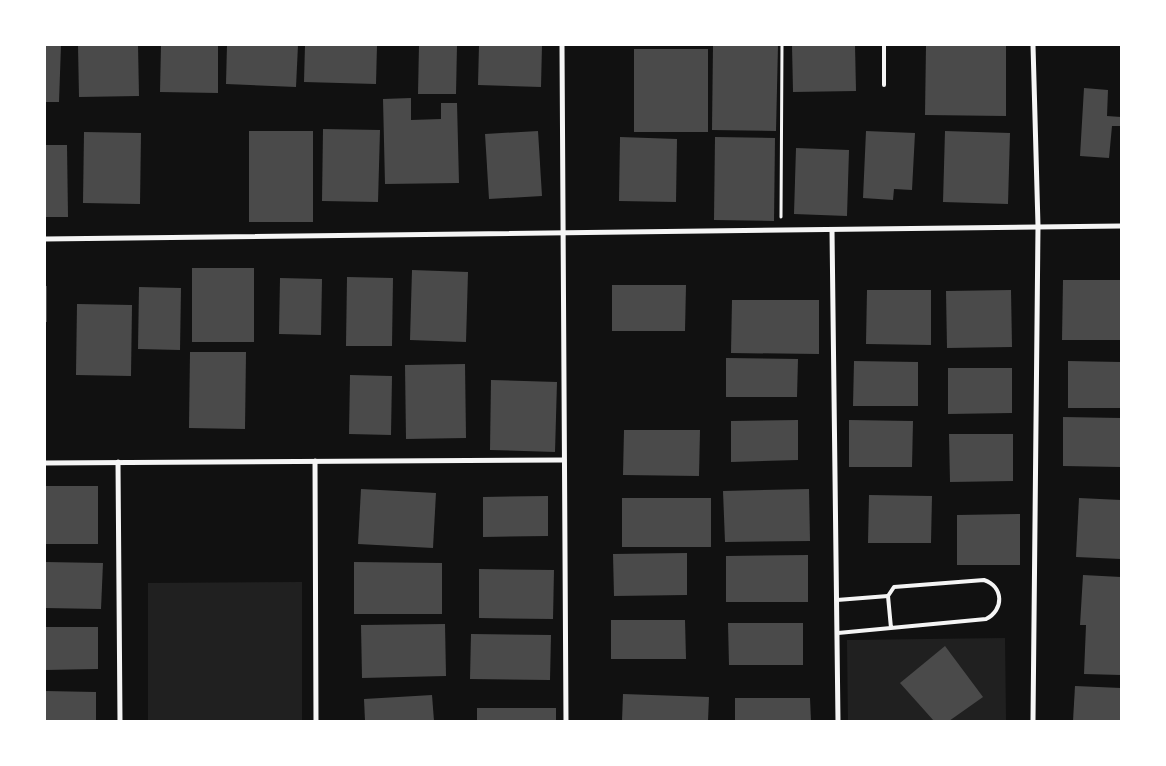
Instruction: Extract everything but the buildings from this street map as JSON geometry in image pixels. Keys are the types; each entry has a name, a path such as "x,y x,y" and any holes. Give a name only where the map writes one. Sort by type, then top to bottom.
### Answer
{"street":[{"path":"562,45 566,721"},
{"path":"1033,45 1038,226 1033,721"},
{"path":"45,238 1121,226"},
{"path":"832,230 838,721"},
{"path":"45,463 564,460"},
{"path":"315,461 316,721"},
{"path":"118,462 120,721"}],"lane":[{"path":"884,45 884,85"},
{"path":"838,632 891,628 986,619 997,611 1000,599 995,587 984,580 896,587 890,590 888,596 891,628"},
{"path":"837,600 888,596"}],"path":[{"path":"781,230 782,45"}],"shaded area":[{"path":"302,582 302,721 148,721 148,583"},
{"path":"1005,638 1006,721 848,721 847,640"}]}
